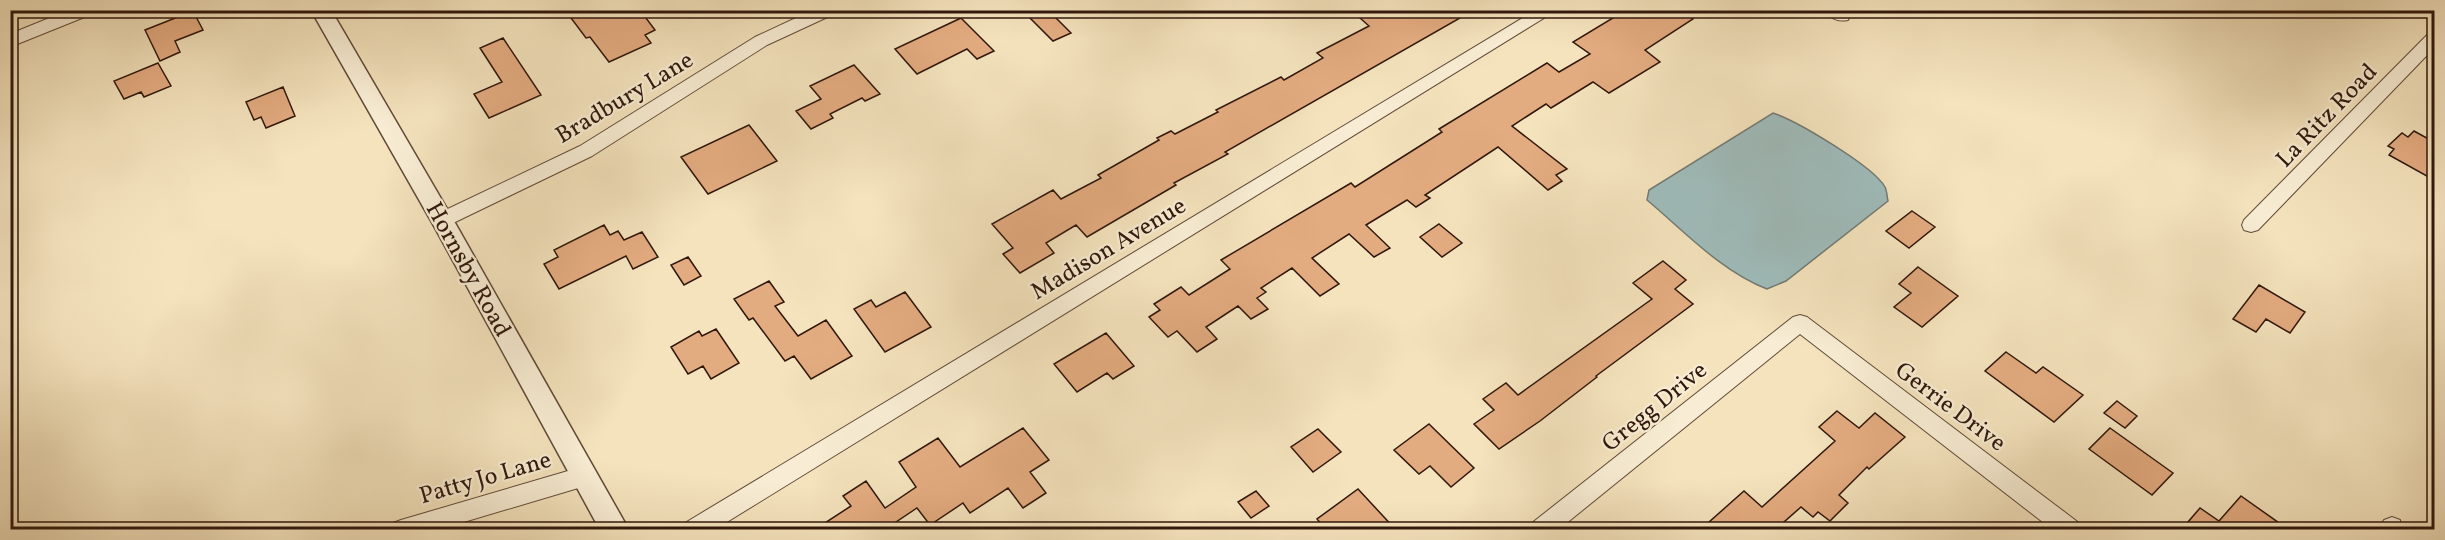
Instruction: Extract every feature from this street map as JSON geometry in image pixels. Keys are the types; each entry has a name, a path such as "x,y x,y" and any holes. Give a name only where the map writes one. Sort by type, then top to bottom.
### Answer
{"street":[{"path":"10,41 86,10"},
{"name":"Hornsby Road","path":"321,10 442,220 615,530"},
{"name":"Bradbury Lane","path":"442,220 586,151 761,41 828,10"},
{"name":"Madison Avenue","path":"693,530 1549,10"},
{"name":"La Ritz Road","path":"2251,225 2434,38"},
{"name":"Gregg Drive","path":"1540,530 1800,323"},
{"name":"Gerrie Drive","path":"1800,323 2071,530"},
{"name":"Patty Jo Lane","path":"401,530 585,476"}],"water":[{"path":"1773,113 1816,134 1851,156 1878,178 1885,187 1888,201 1786,281 1767,289 1750,282 1719,262 1647,200 1649,190"}],"building":[{"path":"565,10 640,10 655,30 645,35 651,43 609,62 590,37 586,38"},
{"path":"1022,10 1048,10 1071,33 1053,41"},
{"path":"1351,10 1474,10 1225,152 1228,154 1174,183 1176,185 1087,237 1076,225 1046,243 1054,253 1020,273 1003,254 1013,248 992,224 1053,190 1061,199 1101,178 1098,175 1159,140 1157,138 1171,131 1175,134 1218,112 1216,110 1281,77 1284,80 1323,58 1317,53 1369,26"},
{"path":"1626,10 1682,10 1693,19 1645,50 1660,62 1609,93 1593,82 1551,108 1546,104 1512,126 1567,169 1556,175 1562,181 1548,190 1498,147 1425,195 1430,198 1416,207 1407,200 1366,225 1390,248 1374,257 1349,234 1312,258 1339,284 1320,296 1292,268 1261,288 1266,292 1257,298 1268,309 1251,319 1238,306 1206,327 1217,339 1197,352 1177,331 1168,337 1149,317 1160,310 1154,304 1181,287 1189,295 1230,269 1221,260 1351,183 1355,187 1442,132 1439,129 1547,63 1559,72 1590,54 1573,42"},
{"path":"193,11 203,30 175,41 180,52 160,61 145,30"},
{"path":"961,18 994,51 977,59 967,49 917,74 895,49"},
{"path":"503,38 541,95 489,118 474,94 502,82 480,48"},
{"path":"158,63 171,86 144,97 141,92 124,99 114,81"},
{"path":"854,65 880,94 865,101 862,98 830,114 833,118 811,129 796,111 821,99 810,86"},
{"path":"283,87 295,116 266,128 261,117 254,120 246,102"},
{"path":"749,125 777,161 708,194 681,157"},
{"path":"2414,131 2434,142 2434,180 2389,155 2394,149 2388,146 2402,133 2408,137"},
{"path":"1912,211 1935,227 1909,248 1886,231"},
{"path":"1439,224 1462,243 1442,257 1420,237"},
{"path":"604,225 610,235 618,231 624,240 642,232 658,257 633,269 626,256 559,289 544,264 558,257 554,250"},
{"path":"688,257 701,276 684,285 671,265"},
{"path":"1663,261 1686,280 1675,289 1693,304 1540,421 1499,449 1474,424 1494,410 1483,399 1506,383 1518,395 1652,299 1633,283"},
{"path":"1918,267 1958,296 1922,327 1894,307 1911,293 1899,284"},
{"path":"769,281 784,302 775,306 798,336 826,320 852,356 811,379 794,356 785,361 753,318 749,320 734,299"},
{"path":"2259,285 2305,312 2290,333 2266,319 2256,332 2233,319"},
{"path":"905,292 931,327 885,352 854,309 871,300 876,307"},
{"path":"716,329 739,363 711,379 703,366 688,374 671,347 699,331 702,336"},
{"path":"1106,333 1134,366 1113,379 1107,373 1077,392 1054,364"},
{"path":"2006,352 2036,373 2043,367 2083,395 2054,422 1985,371"},
{"path":"2117,401 2137,416 2125,428 2104,413"},
{"path":"1837,411 1859,428 1875,413 1905,437 1869,469 1867,467 1839,495 1848,503 1830,521 1818,512 1813,517 1801,507 1775,530 1700,530 1744,491 1762,507 1835,441 1819,427"},
{"path":"1429,424 1474,468 1451,487 1430,466 1419,474 1394,450"},
{"path":"1023,428 1049,460 1030,472 1046,493 1023,508 1008,488 970,513 963,503 930,525 917,508 884,530 814,530 851,506 843,496 866,481 885,508 916,487 899,462 938,438 960,467"},
{"path":"2110,428 2173,473 2152,495 2089,449"},
{"path":"1318,429 1341,452 1313,472 1291,447"},
{"path":"1358,489 1396,530 1326,530 1317,519"},
{"path":"1256,491 1269,506 1251,518 1238,502"},
{"path":"2241,496 2289,530 2198,530 2188,522 2200,508 2219,521"}]}
